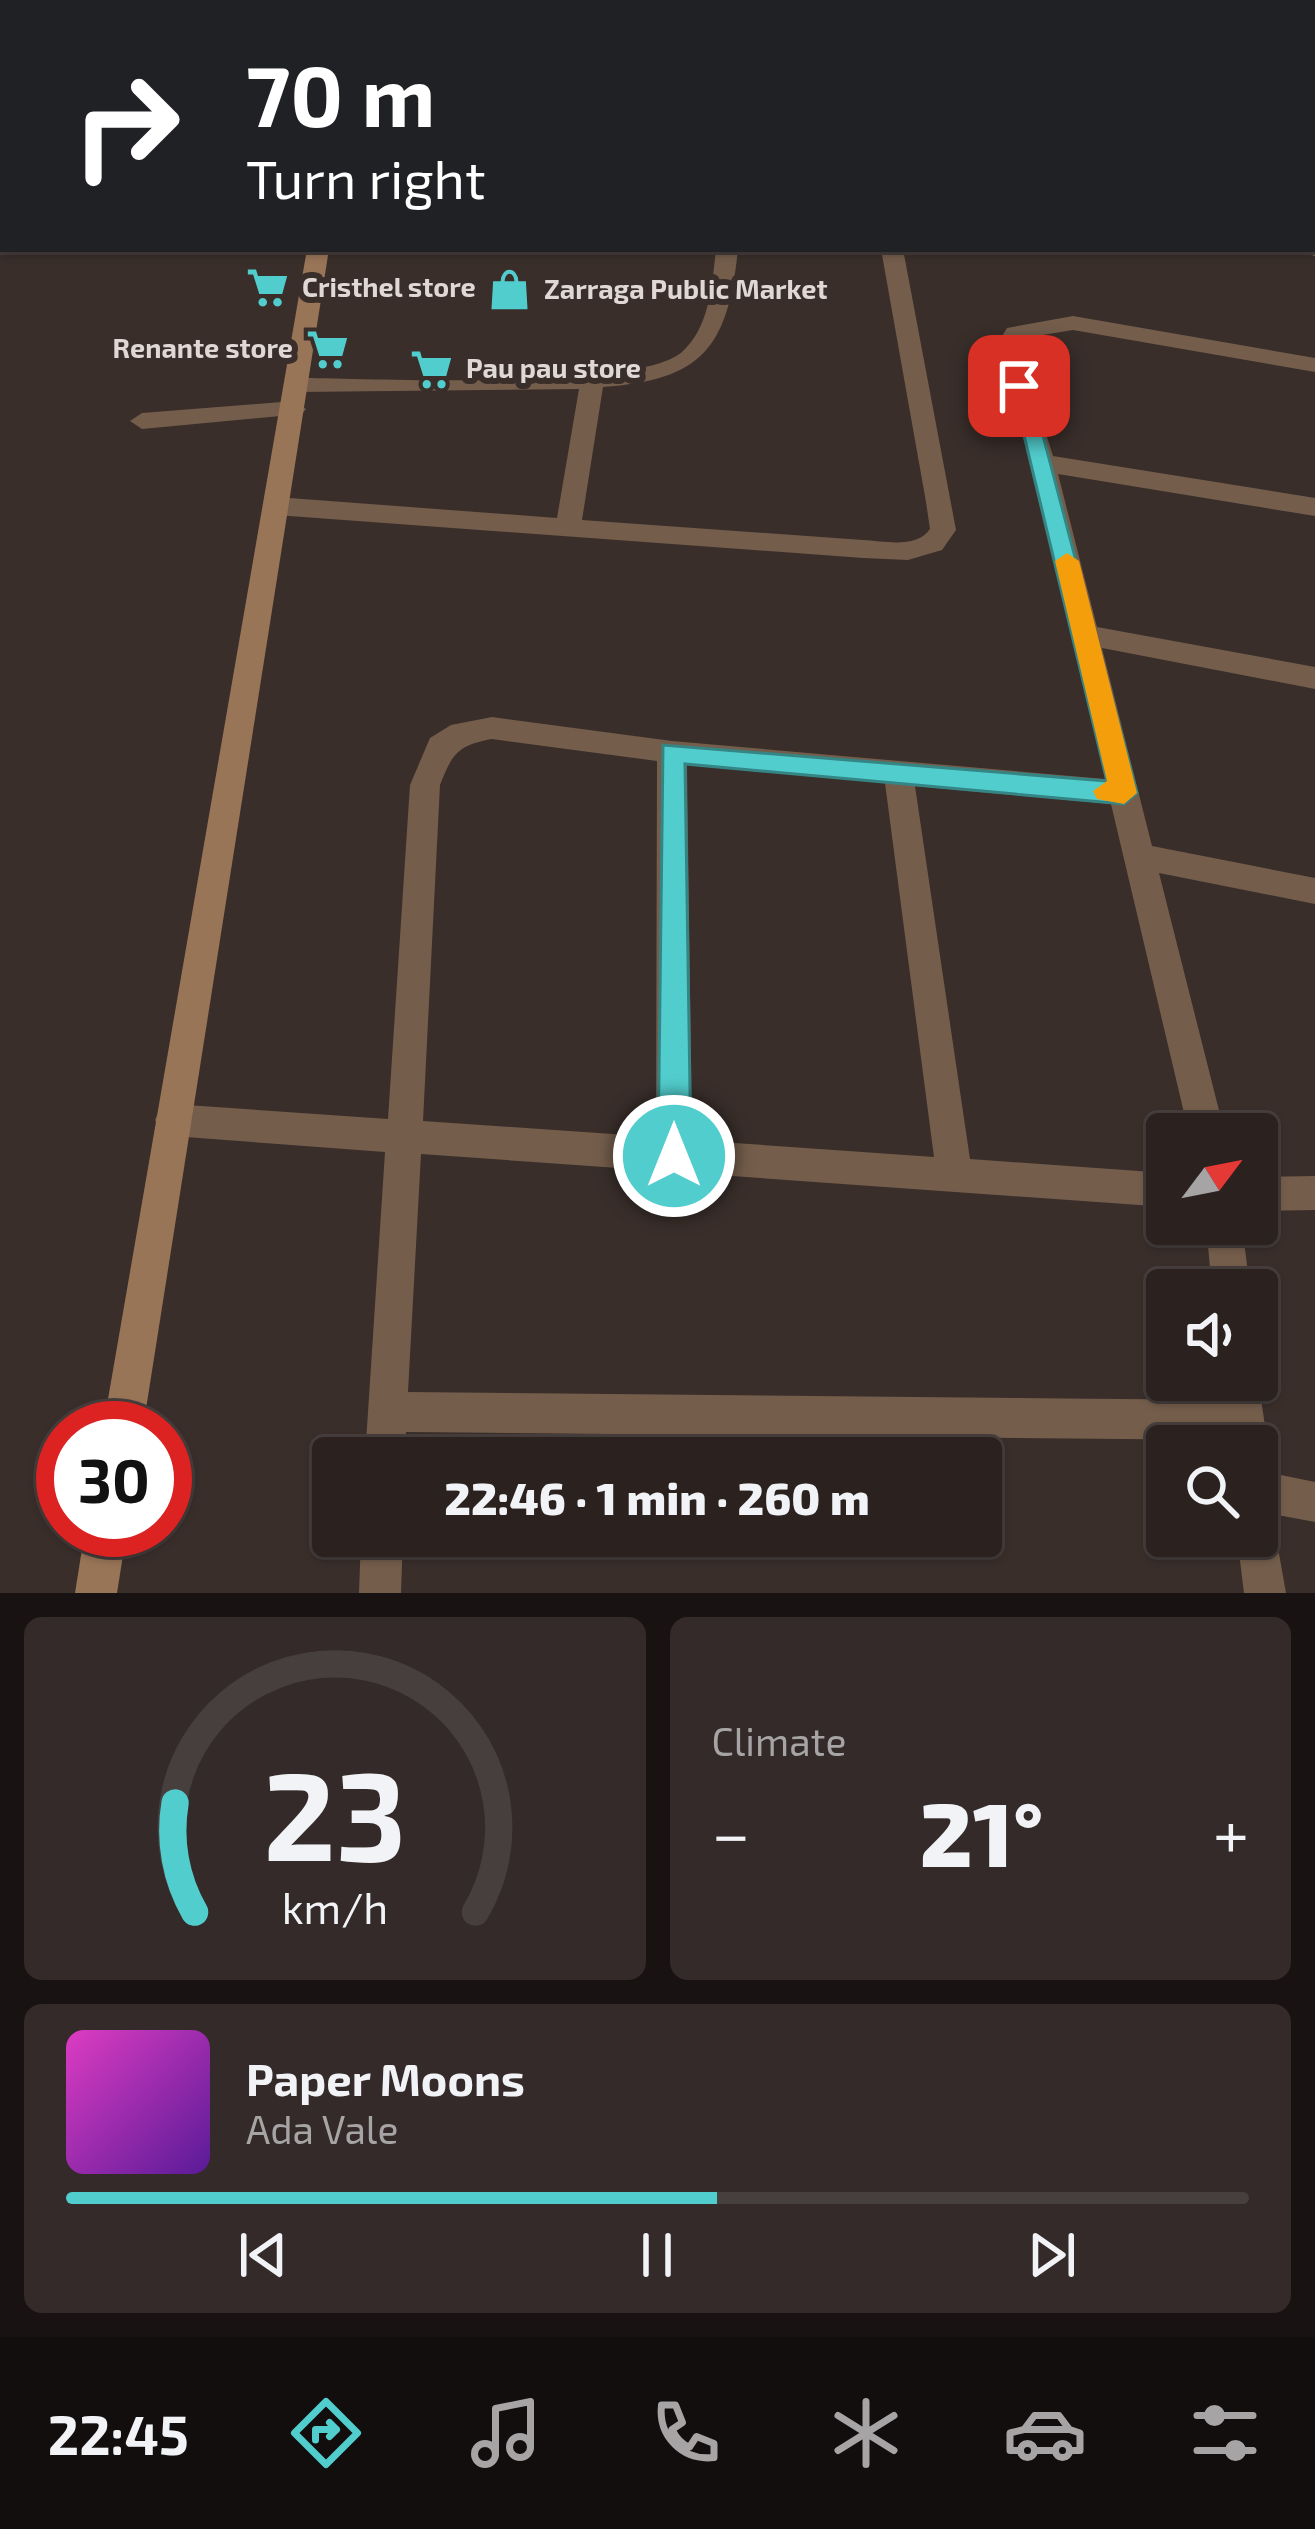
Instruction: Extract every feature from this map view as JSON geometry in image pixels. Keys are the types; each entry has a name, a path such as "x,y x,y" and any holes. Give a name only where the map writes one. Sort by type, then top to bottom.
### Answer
{"street":[{"path":"127,1401 318,252"},
{"path":"142,421 296,397 641,378 685,363 709,332 722,296 727,252"},
{"path":"276,506 885,550 933,544 943,530 893,252"},
{"path":"1202,1113 1043,463 1007,348 1016,333 1073,323 1315,365"},
{"path":"568,528 592,380"},
{"path":"1043,463 1315,507"},
{"path":"1085,635 1315,678"},
{"path":"386,1437 425,785 440,746 460,734 492,728 672,752 1124,793"},
{"path":"672,752 674,1156"},
{"path":"898,772 954,1174"},
{"path":"1139,856 1315,891"},
{"path":"172,1120 1146,1188"},
{"path":"1278,1194 1315,1193"},
{"path":"387,1412 1146,1431"},
{"path":"1278,1494 1315,1502"},
{"path":"96,1593 102,1557"},
{"path":"380,1593 381,1557"},
{"path":"1261,1557 1265,1593"}],"slow traffic":[{"path":"1067,561 1124,793 1107,791"}],"place":[{"name":"Cristhel store","path":"268,288"},
{"name":"Zarraga Public Market","path":"510,290"},
{"name":"Renante store","path":"327,349"},
{"name":"Pau pau store","path":"432,369"}],"route":[{"path":"674,1156 672,752 1124,793 1043,463 1019,386"}]}
